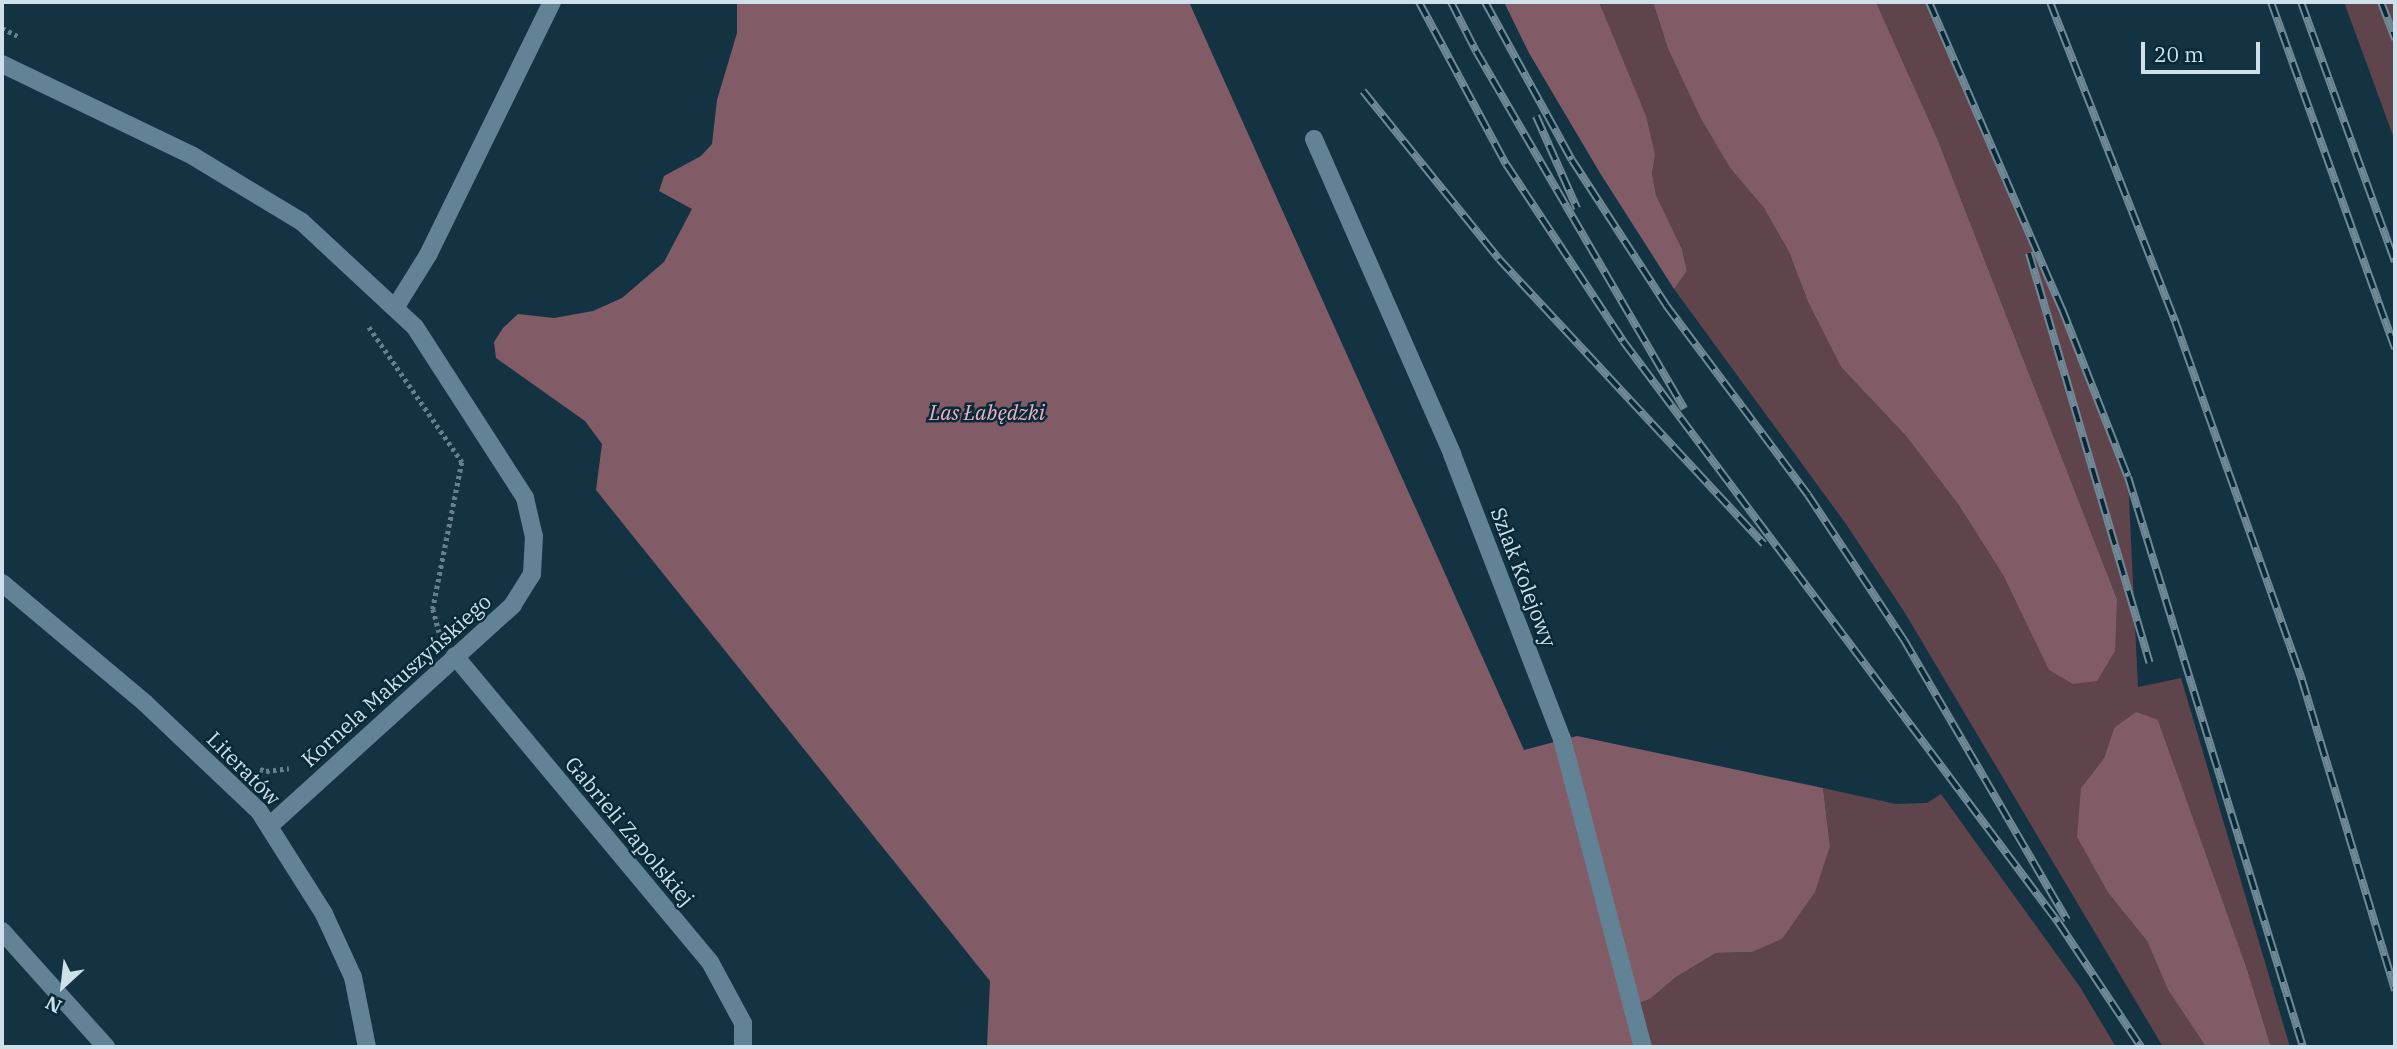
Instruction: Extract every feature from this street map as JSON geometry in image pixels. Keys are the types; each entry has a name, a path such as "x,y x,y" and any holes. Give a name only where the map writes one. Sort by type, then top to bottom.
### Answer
{"street":[{"path":"395,309 428,255 552,2"},
{"name":"Kornela Makuszyńskiego","path":"2,64 193,156 302,222 415,327 526,498 534,536 531,574 513,605 269,826"},
{"name":"Szlak Kolejowy","path":"1314,139 1452,454 1562,739 1643,1047"},
{"name":"Literatów","path":"2,583 145,703 259,811 324,914 353,977 367,1047"},
{"name":"Gabrieli Zapolskiej","path":"455,656 710,962 743,1023 743,1047"},
{"path":"2,931 106,1047"}],"path":[{"path":"363,319 462,462 433,609 442,641"}],"shaded area":[{"path":"1599,2 1653,2 1668,49 1701,119 1730,168 1764,208 1789,252 1808,302 1841,367 1906,436 1958,504 2003,575 2049,669 2117,599 1937,138 1876,2 1929,2 2062,309 2128,477 2138,687 2181,678 2290,1047 2271,1047 2247,969 2158,720 2114,728 2104,758 2081,788 2109,894 2147,941 2168,990 2206,1047 2163,1047 1905,613 1846,524 1674,289 1687,271 1682,249 1656,195 1652,174 1655,155"},
{"path":"2344,2 2395,2 2395,141"},
{"path":"1823,788 1896,804 1927,803 1941,794 2080,987 2116,1047 1643,1047 1633,1005 1650,999 1676,977 1716,953 1752,952 1830,846"}],"green space":[{"name":"Las Łabędzki","path":"737,2 1189,2 1524,750 1577,736 1823,788 1830,846 1815,892 1782,939 1752,952 1716,953 1676,977 1650,999 1634,1005 1643,1047 987,1047 990,981 596,490 602,444 585,421 496,358 494,342 503,328 518,314 554,318 593,311 622,298 664,262 692,209 659,191 664,176 701,156 712,144 717,100 737,33"},
{"path":"1504,2 1599,2 1646,116 1655,155 1652,174 1656,195 1682,249 1687,271 1674,289 1600,173 1529,53"},
{"path":"1653,2 1876,2 1937,138 2117,599 2115,651 2097,681 2073,684 2049,670 2003,575 1958,504 1906,436 1841,367 1808,302 1789,252 1764,208 1730,168 1701,119 1668,49"},
{"path":"2136,712 2158,720 2247,969 2271,1047 2206,1047 2168,990 2147,941 2109,894 2077,837 2081,788 2104,758 2114,728"}],"railway":[{"path":"1419,2 1506,164 1623,341 2058,922 2141,1047"},
{"path":"1451,2 1476,51 1684,409"},
{"path":"1485,2 1572,160 1666,305 1808,495 1904,640 2067,920"},
{"path":"1929,2 2062,309 2128,477 2303,1047"},
{"path":"2050,2 2175,321 2302,680 2395,990"},
{"path":"2271,2 2395,348"},
{"path":"2301,2 2395,262"},
{"path":"2381,2 2395,39"},
{"path":"1363,91 1499,259 1764,544"},
{"path":"1536,116 1577,208"},
{"path":"2029,253 2150,663"}]}
